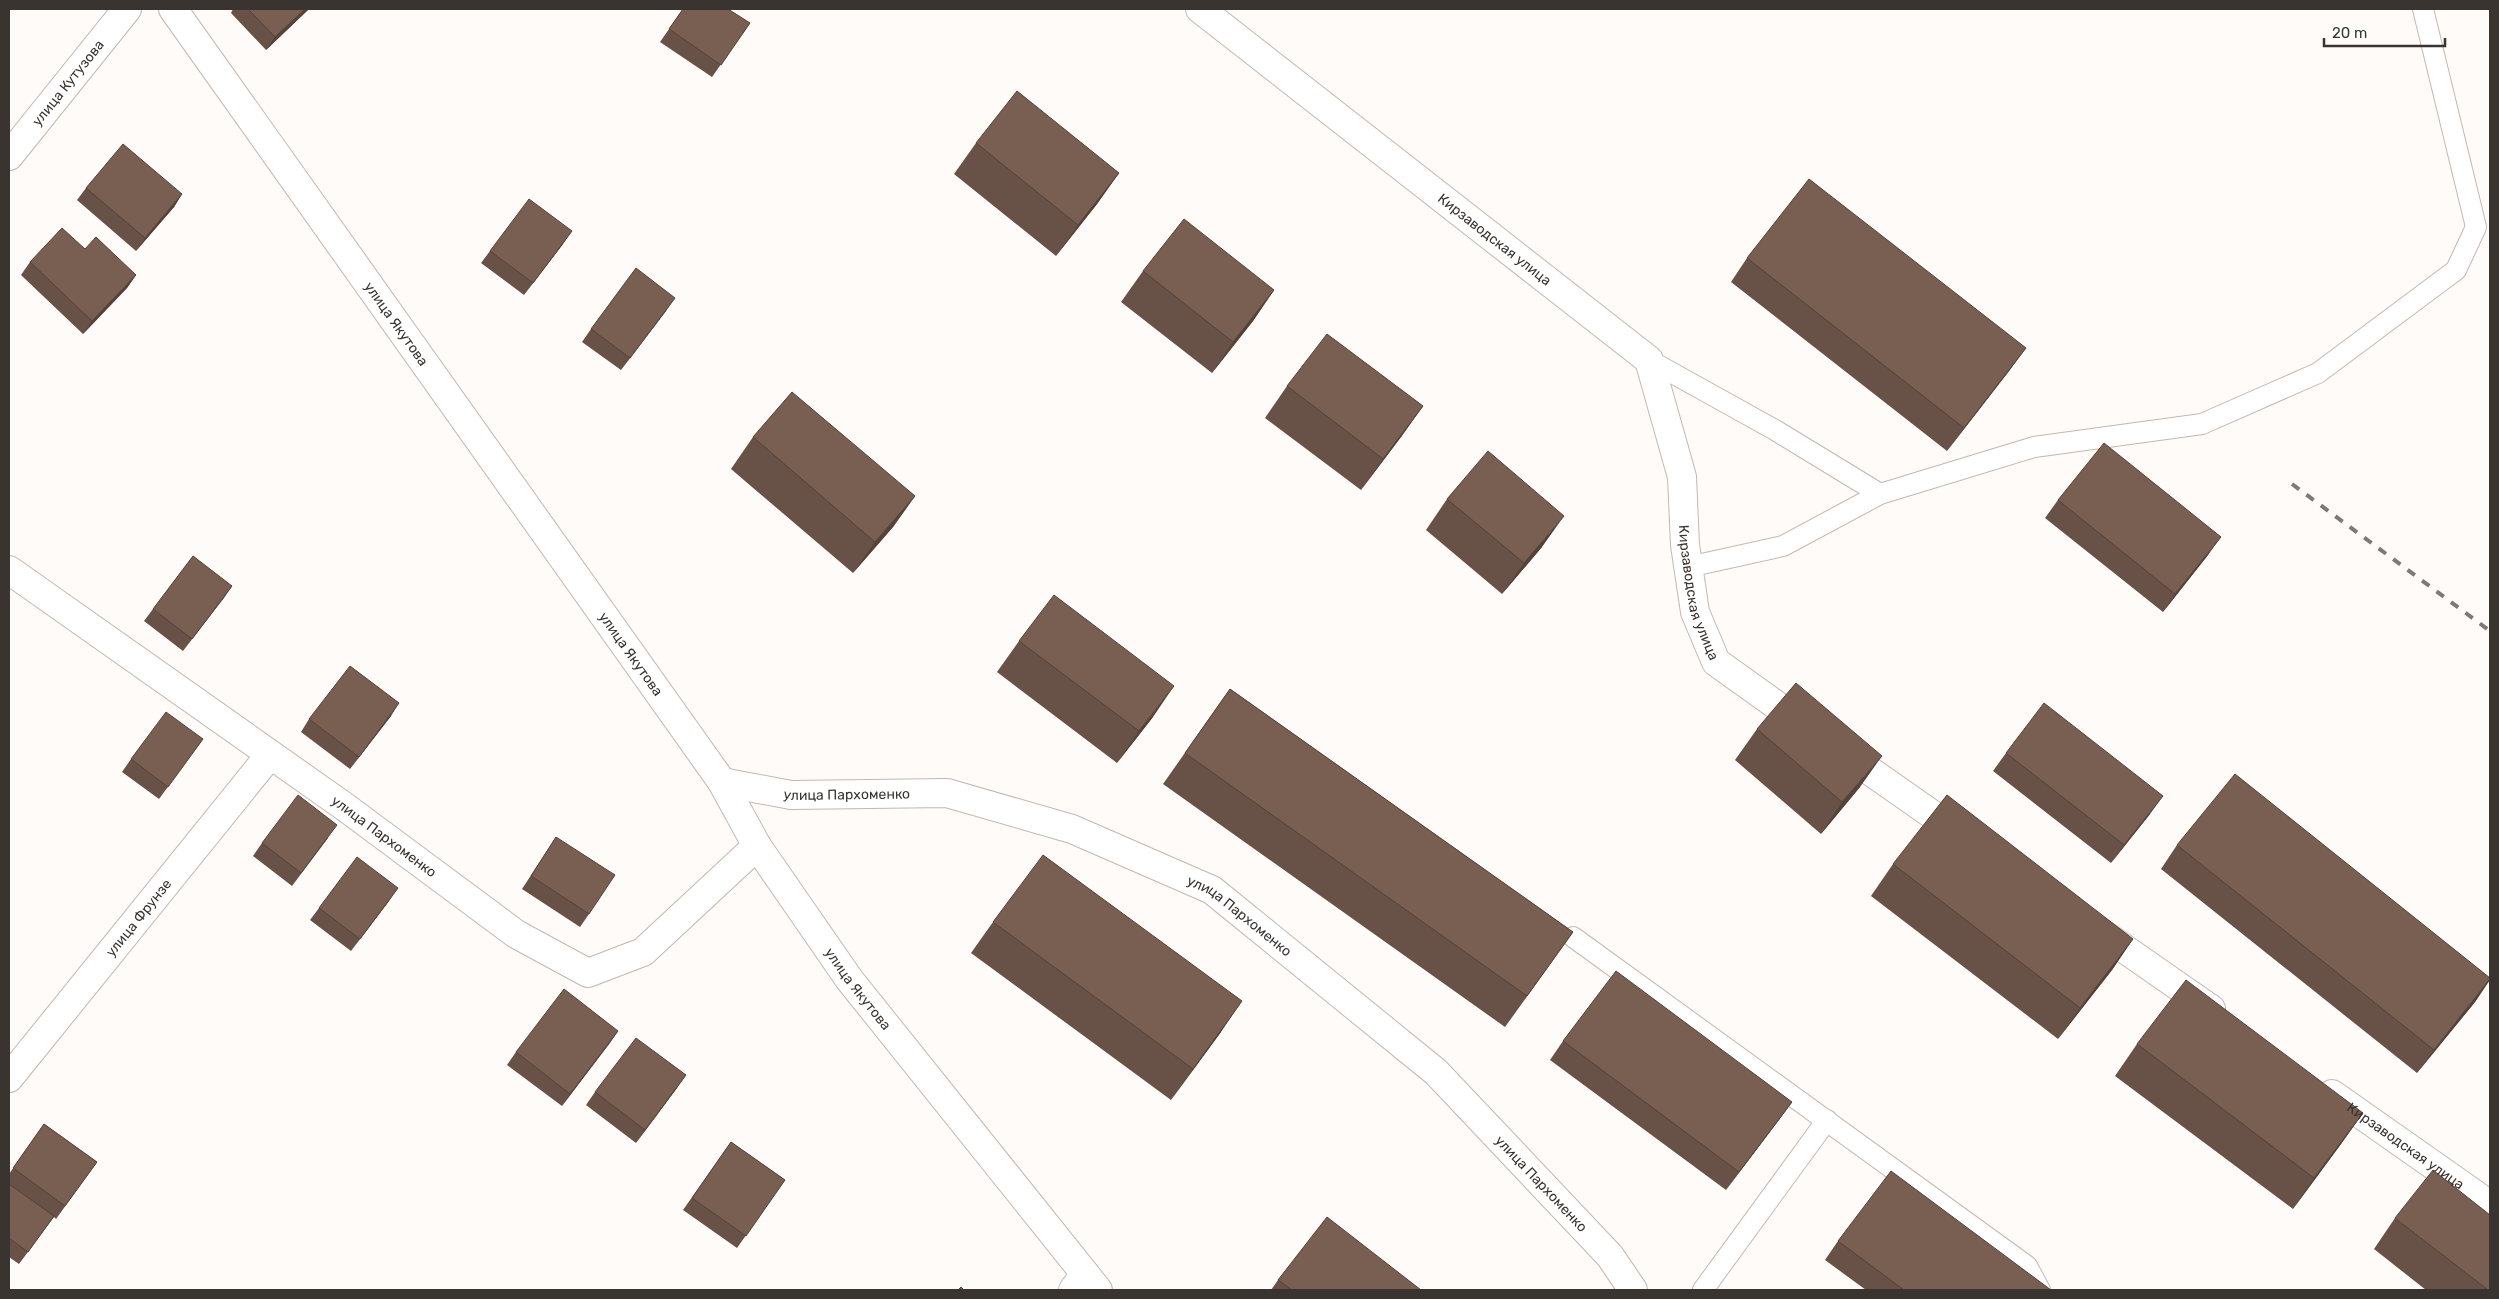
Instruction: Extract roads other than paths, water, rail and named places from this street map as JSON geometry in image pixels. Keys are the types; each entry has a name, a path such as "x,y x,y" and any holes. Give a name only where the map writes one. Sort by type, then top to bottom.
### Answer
{"street":[{"name":"улица Кутузова","path":"9,156 128,9"},
{"name":"улица Якутова","path":"173,9 722,782 757,846 849,979 1085,1285"},
{"name":"Кирзаводская улица","path":"1200,9 1649,360 1682,477 1685,545 1694,612 1716,662 1985,851"},
{"name":"улица Пархоменко","path":"9,570 269,756 345,807 516,934 588,973 643,952 757,846"},
{"name":"улица Фрунзе","path":"9,1078 269,756"},
{"name":"улица Пархоменко","path":"722,782 791,795 947,793 1072,829 1212,890 1436,1072 1610,1256 1633,1290"},
{"path":"2075,914 2230,1023"},
{"name":"Кирзаводская улица","path":"2311,1080 2490,1205"}],"lane":[{"path":"1688,567 1783,546 1880,494 2034,447 2202,424 2318,372 2456,270 2476,227 2423,9"},
{"path":"1649,360 1775,430 1880,494"},
{"path":"1572,937 2027,1266 2040,1290"},
{"path":"1703,1290 1827,1120"}],"railway":[{"path":"2292,484 2490,631"}]}
